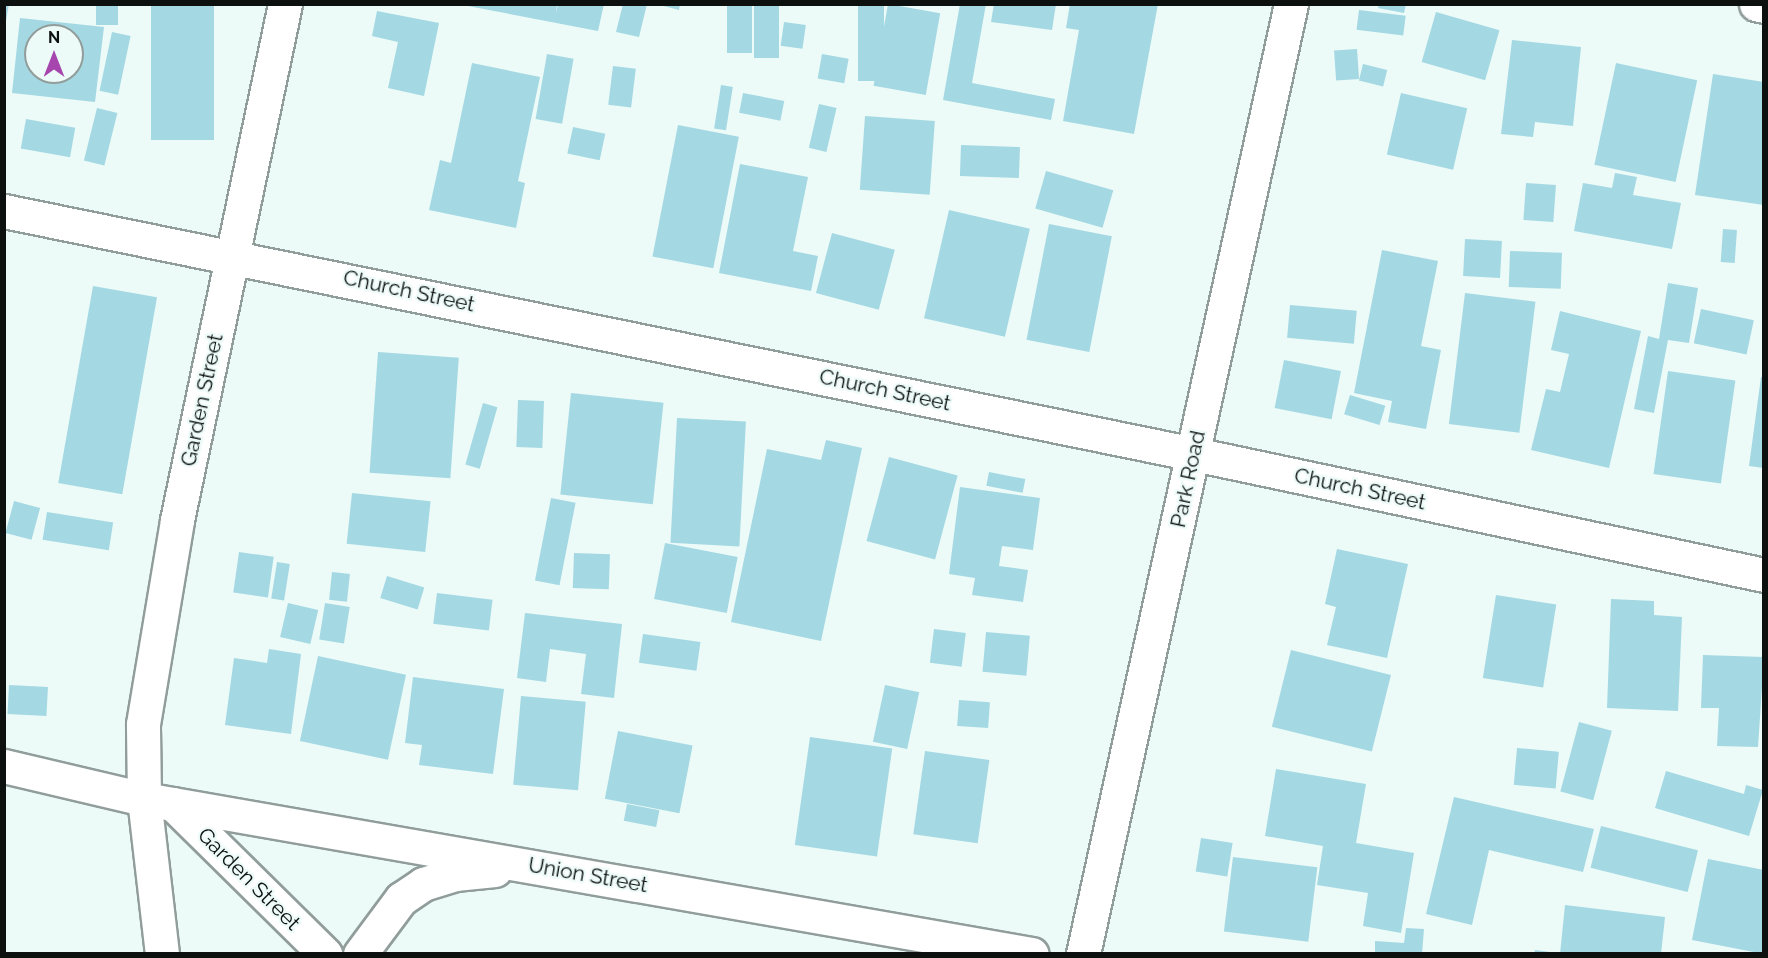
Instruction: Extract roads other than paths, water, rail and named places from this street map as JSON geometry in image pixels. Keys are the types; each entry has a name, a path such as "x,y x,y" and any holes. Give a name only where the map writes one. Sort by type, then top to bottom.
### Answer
{"street":[{"name":"Garden Street","path":"285,4 154,651 143,724 159,802 325,954"},
{"name":"Park Road","path":"1083,954 1292,4"},
{"path":"1755,4 1764,6"},
{"name":"Church Street","path":"4,211 233,255 1194,454 1764,575"},
{"name":"Union Street","path":"4,766 159,802 548,867 1032,954"},
{"path":"159,802 162,954"},
{"path":"360,954 401,899 423,884 455,874 548,867"}]}
